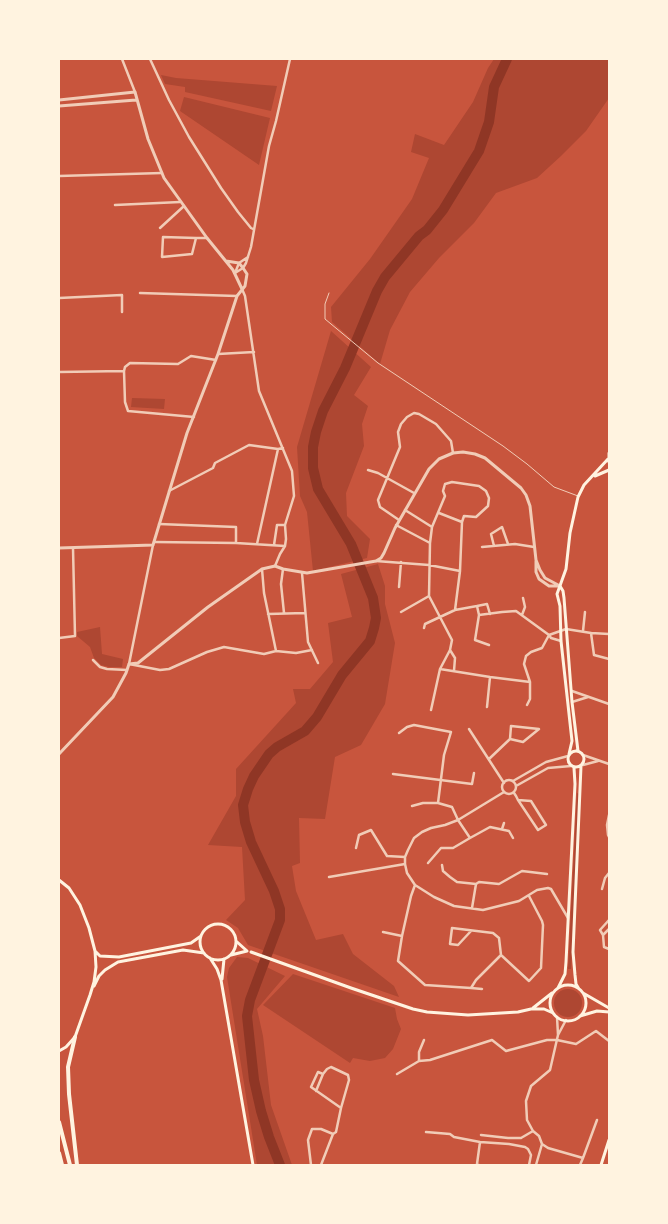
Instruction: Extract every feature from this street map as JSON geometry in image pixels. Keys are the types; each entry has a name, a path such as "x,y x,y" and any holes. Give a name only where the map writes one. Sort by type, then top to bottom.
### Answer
{"highway":[{"path":"75,1037 68,1067 69,1094 77,1165"},
{"path":"59,1122 70,1165"},
{"path":"59,1153 62,1165"}],"main road":[{"path":"558,988 565,974 575,784 572,767 568,761 572,741 561,641 560,606 558,594 566,569 570,533 578,497 584,485 609,461 609,453"},
{"path":"591,478 609,470"},
{"path":"560,586 564,598 572,702 578,751 583,755 584,760 582,765 574,952 576,984 582,992 609,1008"},
{"path":"569,755 578,751"},
{"path":"572,767 582,765"},
{"path":"59,880 69,888 80,905 90,928 95,951 96,967 90,995"},
{"path":"95,951 100,956 119,957 190,943 201,936 208,926 219,923 228,926 235,935 235,948 231,955"},
{"path":"201,936 201,948 217,968 221,980 253,1165"},
{"path":"236,941 249,952 292,968 413,1009 427,1012 468,1015 518,1012 531,1008 564,985 572,985 579,989"},
{"path":"59,1051 66,1047 75,1037 90,995 99,976 104,970 118,962 182,950 204,953"},
{"path":"210,958 214,960 224,959 231,955 249,952"},
{"path":"221,980 224,959"},
{"path":"580,1016 585,1004 582,992"},
{"path":"553,993 551,998 553,1013"},
{"path":"531,1008 544,1009 553,1013 557,1017 566,1020 574,1019 597,1011 609,1012"},
{"path":"600,1165 609,1140"}],"street":[{"path":"122,59 135,92 148,140 162,173 180,202 206,238 235,273 245,296 259,391 292,471 294,496 285,525 285,546 275,566"},
{"path":"150,59 169,100 189,137 220,188 253,229"},
{"path":"235,273 243,268 248,257 269,146 290,59"},
{"path":"59,100 135,92"},
{"path":"59,106 136,100"},
{"path":"59,176 162,173"},
{"path":"115,205 180,202"},
{"path":"160,228 184,206"},
{"path":"196,238 192,254 162,257 163,237 206,238"},
{"path":"235,273 239,264 248,257"},
{"path":"59,754 113,697 127,670 153,544 169,491 194,417 216,360 237,296 245,286 247,274 243,268 239,264 226,261"},
{"path":"140,294 237,296"},
{"path":"59,298 122,295 122,312"},
{"path":"218,354 254,352"},
{"path":"194,417 128,411 125,402 125,367 130,363 178,364 191,356 216,360"},
{"path":"59,372 124,371"},
{"path":"399,520 380,507 379,496 400,448 398,432 402,424 410,415 414,413 436,424 451,441 453,453"},
{"path":"169,491 185,484 213,468 215,463 249,445 278,449 283,448"},
{"path":"257,544 278,449"},
{"path":"376,562 384,553 396,525 429,469 439,459 453,453 463,452 475,454 485,458 521,488 526,495 530,506 536,572 539,579 549,586 560,586"},
{"path":"368,470 378,473 414,493"},
{"path":"432,710 440,669 450,650 452,640 429,596 430,543 432,528 439,513 444,496 443,491 445,484 452,482 479,486 486,491 489,498 488,506 476,517 464,516 462,522 460,571 455,610"},
{"path":"405,510 432,528"},
{"path":"439,513 462,522"},
{"path":"159,524 236,527 236,543"},
{"path":"274,545 277,525 285,525"},
{"path":"396,525 430,543"},
{"path":"494,546 491,534 502,527 508,544"},
{"path":"59,548 153,544 236,543 285,546"},
{"path":"482,547 515,544 534,547"},
{"path":"59,638 75,636 73,548"},
{"path":"536,560 540,570 546,578 560,586"},
{"path":"129,664 138,663 208,607 262,569 275,566 302,573 318,572 371,562 401,562 429,565 460,571"},
{"path":"399,587 401,562"},
{"path":"262,569 264,593 276,651"},
{"path":"283,569 281,584 284,613"},
{"path":"302,573 308,642 318,663"},
{"path":"401,612 429,596"},
{"path":"522,615 525,607 523,598"},
{"path":"424,628 425,624 455,610 487,604 490,614"},
{"path":"477,606 479,616 475,640 489,645"},
{"path":"479,616 516,611 551,638 561,641"},
{"path":"583,631 585,612"},
{"path":"268,614 306,613"},
{"path":"527,705 530,700 530,682 524,664 526,656 531,652 542,648 549,635 566,628 591,633 609,634"},
{"path":"591,633 594,655 609,659"},
{"path":"129,664 160,670 224,647 264,654 276,651 296,653 312,650"},
{"path":"450,650 455,658 454,671"},
{"path":"93,660 100,666 107,669 127,670"},
{"path":"440,669 490,678 530,682"},
{"path":"487,706 490,678"},
{"path":"572,691 609,704"},
{"path":"572,702 588,697"},
{"path":"399,733 407,727 414,726 451,732 444,755 438,803"},
{"path":"489,759 510,739 511,726 539,729 524,742 510,739"},
{"path":"469,729 504,782 502,786 504,792"},
{"path":"504,782 507,780 513,781 546,762 569,755"},
{"path":"583,755 609,764"},
{"path":"582,765 599,761"},
{"path":"518,800 531,801 546,825 538,830 518,800 514,793 516,786 548,768 572,767"},
{"path":"393,774 472,784 474,773"},
{"path":"513,781 516,786"},
{"path":"514,793 508,794 504,792 458,820 422,832 414,838 405,857 407,872 416,885 434,897 454,906 483,910 504,906 519,901 537,890 548,888 551,890 568,918"},
{"path":"412,806 423,803 438,803 452,807 458,820 470,838"},
{"path":"609,815 607,825 609,837"},
{"path":"502,829 504,823"},
{"path":"428,863 441,848 453,848 488,828 509,831 514,838"},
{"path":"356,848 359,835 371,830 387,856 405,857"},
{"path":"329,877 405,864"},
{"path":"442,865 443,871 457,882 476,884 479,882 499,884 522,871 547,874"},
{"path":"602,889 605,878 609,873"},
{"path":"472,908 476,884"},
{"path":"416,885 411,896 398,961 425,985 482,989"},
{"path":"471,931 458,945 450,944 452,928 493,933 497,936 500,942 501,955 529,981 541,968 543,923 529,896"},
{"path":"609,920 600,930 603,935 604,947 609,949"},
{"path":"603,935 609,929"},
{"path":"383,932 402,936"},
{"path":"471,988 476,980 501,955"},
{"path":"557,1017 558,1040 550,1070 531,1086 526,1101 527,1120 533,1131 539,1136 542,1144 548,1148 583,1158"},
{"path":"558,1035 566,1020"},
{"path":"397,1074 419,1061 430,1060 492,1040 506,1051 547,1040 558,1040 576,1044 596,1031 609,1041"},
{"path":"419,1061 419,1052 424,1040"},
{"path":"316,1091 323,1074 327,1069 331,1067 348,1075 349,1080 336,1132 333,1134 321,1165"},
{"path":"323,1074 318,1072 311,1087 341,1108"},
{"path":"580,1165 597,1120"},
{"path":"312,1165 308,1140 312,1129 320,1129 333,1134"},
{"path":"481,1135 521,1138 533,1131"},
{"path":"426,1132 450,1134 454,1137 480,1142 509,1144 525,1147 531,1155 529,1165"},
{"path":"479,1165 477,1164 480,1142"},
{"path":"536,1165 542,1144"}],"lane":[{"path":"329,293 325,308 325,319 347,338 378,363 503,446 554,487 578,497"}],"shaded area":[{"path":"494,59 609,59 609,98 586,131 561,156 537,178 496,193 474,223 439,258 410,292 390,330 380,364 332,322 331,307 370,259 412,199 429,158 411,152 415,134 444,145 473,102 488,68"},
{"path":"161,75 176,78 277,86 271,111 185,92 185,87 165,84"},
{"path":"184,97 270,118 259,165 180,111"},
{"path":"331,331 371,367 354,395 368,406 362,424 364,446 346,493 347,516 370,539 367,558 313,571 307,512 300,496 297,447"},
{"path":"132,398 165,399 164,409 131,407"},
{"path":"378,564 385,586 385,604 395,643 385,704 361,745 335,757 325,819 299,818 300,863 292,866 296,891 316,940 343,934 353,954 394,986 399,997 248,945 238,928 226,920 245,900 242,847 208,845 236,796 236,769 296,703 293,689 310,689 333,662 328,623 352,617 341,574"},
{"path":"100,627 102,654 123,659 122,667 109,667 101,665 94,658 90,647 77,636 77,632"},
{"path":"577,793 579,794 571,969 568,969"},
{"path":"237,957 248,958 285,976 257,1009 263,1036 271,1105 292,1165 257,1165 227,977 229,968"},
{"path":"293,974 395,1008 401,1029 393,1049 385,1058 370,1061 353,1058 350,1063 263,1005"},
{"path":"568,989 578,993 582,1003 578,1013 568,1017 558,1013 554,1003 558,993"}],"waterway":[{"path":"280,1165 261,1111 254,1080 247,1016 250,1000 280,920 280,909 274,891 251,842 245,822 243,805 254,776 269,754 277,747 305,731 317,717 342,675 370,641 376,618 373,598 351,544 318,489 313,468 313,447 316,432 323,411 345,368 377,291 385,277 443,210 479,151 489,122 494,87 507,59"}]}
